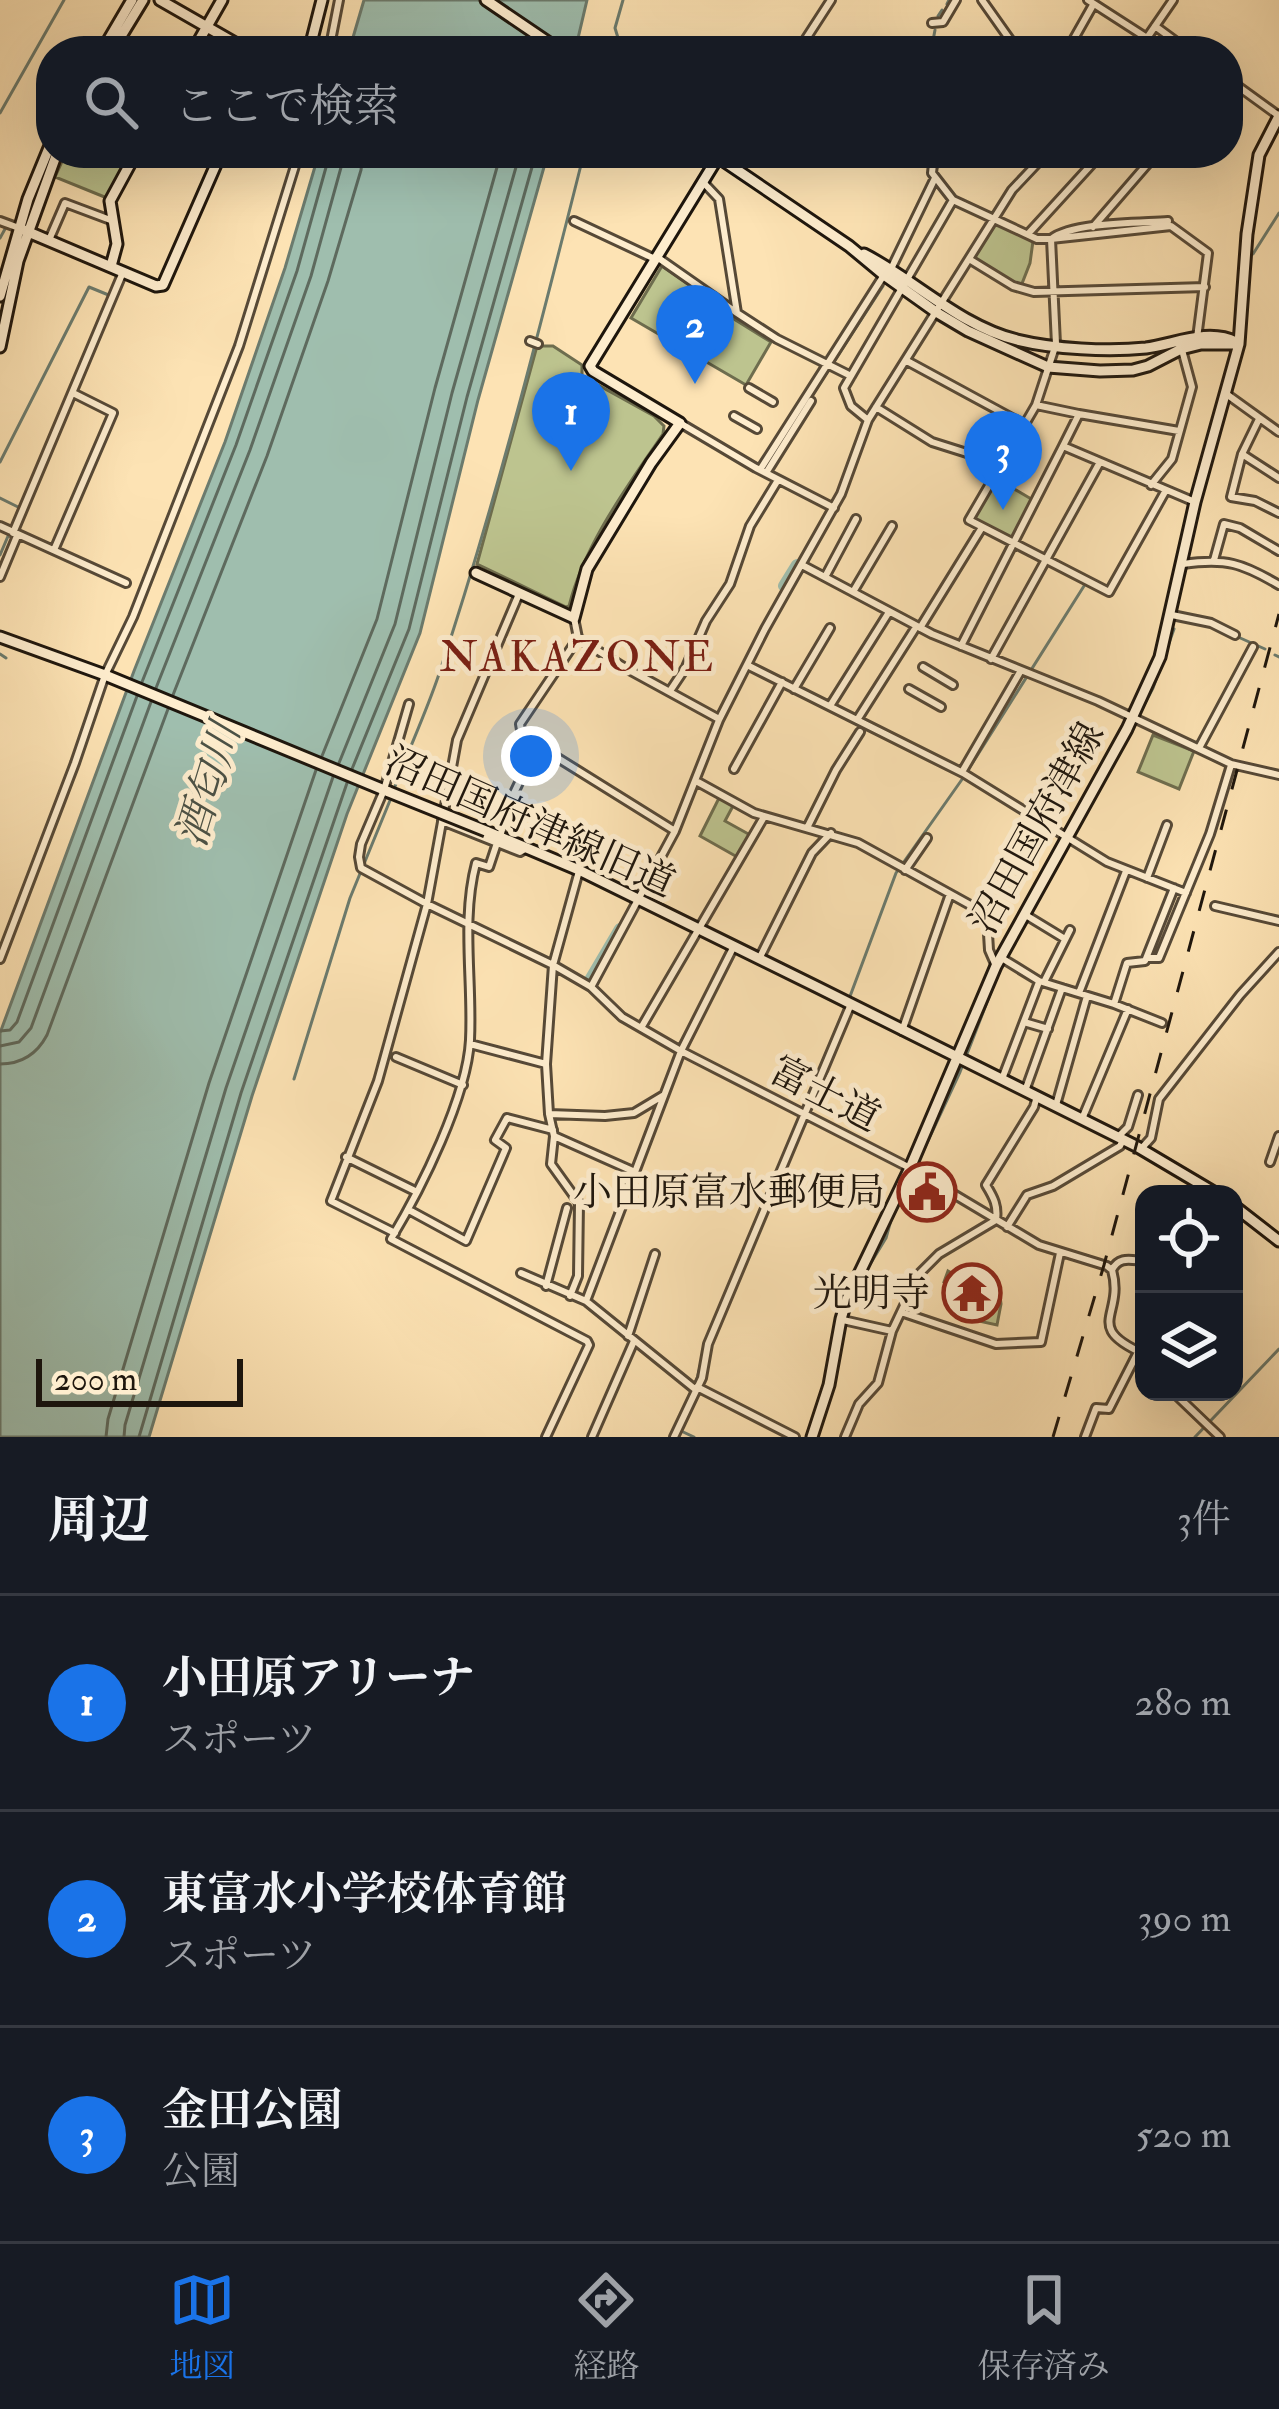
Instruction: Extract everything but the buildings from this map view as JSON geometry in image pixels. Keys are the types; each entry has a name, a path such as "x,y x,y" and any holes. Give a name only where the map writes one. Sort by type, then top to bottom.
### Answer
{"main road":[{"path":"111,36 132,0"},
{"path":"121,36 142,0"},
{"path":"160,0 221,36"},
{"path":"201,36 222,0"},
{"path":"313,36 322,0"},
{"path":"486,0 539,36"},
{"name":"沼田国府津線","path":"812,1437 847,1300 913,1170 998,961 1133,717 1160,657 1195,502 1239,344 1257,164 1279,116"},
{"path":"0,296 43,168"},
{"path":"0,347 23,230 50,168"},
{"path":"111,266 117,244 110,201 128,168"},
{"path":"23,230 164,286 215,168"},
{"path":"476,573 574,618 586,569 680,423 590,366 710,168"},
{"path":"737,168 968,331 1048,367 1133,370 1201,344 1239,344"},
{"path":"939,307 1016,340 1129,349 1211,336 1239,344"},
{"name":"沼田国府津線旧道","path":"0,637 105,675 486,831 498,840 579,869 958,1058"},
{"path":"958,1058 1142,1149 1202,1185"},
{"path":"1243,1213 1279,1241"}],"street":[{"path":"332,36 339,0"},
{"path":"808,36 831,0"},
{"path":"936,22 956,0"},
{"path":"982,0 1007,36"},
{"path":"1148,36 1173,0"},
{"path":"1074,36 1090,2 1144,36"},
{"path":"1155,26 1169,36"},
{"path":"1243,91 1279,116"},
{"path":"0,959 105,675 133,617 239,346 294,168"},
{"path":"933,168 953,200 1037,239 1171,226 1208,253 1197,338"},
{"path":"591,987 675,831 719,720 834,508 868,421 1012,190 1033,168"},
{"path":"1028,234 1088,168"},
{"path":"1094,227 1143,168"},
{"path":"765,470 884,276 935,178"},
{"path":"702,182 719,199 737,313"},
{"path":"868,421 851,406 844,388 953,200"},
{"path":"49,241 65,202 113,221"},
{"path":"0,220 23,230"},
{"path":"574,221 656,258 745,321 851,376"},
{"path":"1052,239 1059,233 1094,227 1168,221"},
{"path":"1052,239 1056,344 1036,405 969,520 1109,592 1166,490"},
{"path":"969,259 1023,290 1054,293 1205,286"},
{"path":"0,577 123,272"},
{"path":"1151,485 1172,459 1192,387 1181,349"},
{"path":"905,360 1025,425"},
{"path":"749,388 772,402"},
{"path":"53,550 113,413 74,393"},
{"path":"1225,393 1279,432"},
{"path":"765,470 812,401"},
{"path":"1036,405 1179,431"},
{"path":"876,407 932,442 970,454 999,471"},
{"path":"961,646 1079,414"},
{"path":"734,416 757,429"},
{"path":"1258,419 1242,454 1231,497 1279,513"},
{"path":"680,423 834,508"},
{"path":"1064,446 1195,502"},
{"path":"1242,454 1279,478"},
{"path":"991,659 1100,462"},
{"path":"670,691 730,584 750,526 778,480"},
{"path":"824,577 856,519"},
{"path":"1214,560 1224,524 1240,527 1279,551"},
{"path":"0,526 126,584"},
{"path":"853,592 892,526"},
{"path":"857,720 982,528"},
{"path":"1183,564 1214,560 1243,566 1279,585"},
{"path":"802,565 961,646 1133,717 1231,764 1279,775"},
{"path":"395,1233 331,1201 378,1081 427,904 457,740 519,592"},
{"path":"830,706 889,612"},
{"path":"1172,615 1211,623 1235,635"},
{"path":"574,618 578,638 520,724 521,730 537,745 675,831"},
{"path":"794,689 830,628"},
{"path":"578,638 719,720"},
{"path":"1199,748 1253,647"},
{"path":"747,665 964,774 1126,871 1186,893"},
{"path":"922,667 953,685"},
{"path":"964,774 1024,673"},
{"path":"734,769 782,682"},
{"path":"909,689 941,707"},
{"path":"386,791 409,704"},
{"path":"808,828 860,732"},
{"path":"537,745 514,793 489,867 476,862 467,948 470,1044 463,1085 392,1239 586,1341 589,1345 546,1437"},
{"path":"1147,958 1159,958 1210,834 1231,764"},
{"path":"696,781 764,817 858,843 980,910 987,917 989,950 998,961 1041,982 1162,1022"},
{"name":"富士道","path":"386,791 361,844 359,863 376,878 554,965 591,987 641,1028 913,1170 1039,1245 1112,1270"},
{"path":"641,1028 764,817"},
{"path":"442,821 498,840"},
{"path":"1147,878 1167,825"},
{"path":"759,959 812,853 831,833"},
{"path":"902,869 927,838"},
{"path":"570,1296 578,1276 579,1202 551,1164 554,1133 546,1064 554,965 579,869"},
{"path":"1056,1106 1083,995 1126,871"},
{"path":"1114,1004 1127,963 1143,964 1147,958 1174,888"},
{"path":"902,1031 950,894"},
{"path":"1215,906 1279,921"},
{"path":"1024,914 1065,939"},
{"path":"1002,1079 1041,982 1070,930"},
{"path":"586,1301 681,1051 734,946"},
{"path":"1142,1149 1151,1138 1159,1099 1279,952"},
{"path":"1025,1091 1061,988"},
{"path":"674,1437 702,1378 708,1344 848,1002"},
{"path":"1082,1119 1128,1009"},
{"path":"1024,1022 1048,1029"},
{"path":"470,1044 546,1064"},
{"path":"396,1057 463,1085"},
{"path":"549,1114 634,1112 664,1095"},
{"path":"1007,1227 1027,1196 1120,1146 1138,1095"},
{"path":"845,1437 859,1404 878,1383 892,1331 919,1274 939,1254 996,1220 994,1198 986,1185 1034,1107 1036,1096"},
{"path":"409,1210 466,1241 506,1148 495,1141 507,1118 554,1133 635,1172"},
{"path":"1270,1162 1279,1136"},
{"path":"346,1157 417,1192"},
{"path":"546,1286 567,1208"},
{"path":"901,1312 996,1343 1041,1342 1060,1253"},
{"path":"592,1437 631,1339 655,1254"},
{"path":"1135,1261 1116,1262 1112,1270 1116,1286 1108,1323 1118,1340 1135,1350"},
{"path":"521,1273 586,1301 697,1389 795,1437"},
{"path":"844,1320 892,1331"},
{"path":"1085,1437 1096,1408 1109,1408 1135,1363"},
{"path":"1182,1401 1220,1437"}],"green space":[{"path":"59,168 123,168 107,198 55,177"},
{"path":"996,223 1033,241 1021,286 973,259"},
{"path":"662,266 771,342 746,385 631,318"},
{"path":"537,346 553,346 582,365 582,376 664,426 596,538 566,607 477,564"},
{"path":"997,479 1033,500 1012,541 972,520"},
{"path":"1153,735 1194,751 1179,789 1138,772"},
{"path":"720,796 734,804 725,821 752,836 739,858 700,836"},
{"path":"948,1271 999,1288 997,1325 974,1320 983,1296 944,1282"}],"water":[{"path":"364,0 587,0 579,36 353,36"},
{"name":"酒匂川","path":"315,168 544,168 478,400 420,633 347,814 252,1096 149,1437 0,1437 0,1033 225,442"}],"waterway":[{"path":"44,36 64,0"},
{"path":"617,36 615,28 623,0"},
{"path":"947,4 949,0"},
{"path":"938,16 942,10"},
{"path":"934,36 935,30"},
{"path":"0,113 36,49"},
{"path":"394,789 438,677 479,548 580,168"},
{"path":"1253,254 1279,213"},
{"path":"0,238 5,229"},
{"path":"809,400 883,286"},
{"path":"0,462 89,287 111,296"},
{"path":"0,555 62,409"},
{"path":"781,443 765,468 832,503"},
{"path":"0,498 18,507"},
{"path":"784,586 797,565"},
{"path":"849,999 896,873 963,778 1084,586"},
{"path":"1116,758 1153,688 1174,629"},
{"path":"1238,637 1265,649"},
{"path":"0,654 6,658"},
{"path":"1275,655 1279,657"},
{"path":"294,1079 350,898 391,798"},
{"path":"590,980 620,929"},
{"path":"817,1437 847,1315 960,1072 1001,966"},
{"path":"708,1337 845,1008"},
{"path":"697,1379 705,1346"},
{"path":"1195,1437 1279,1349"},
{"path":"679,1430 694,1437"}],"railway":[{"path":"1053,1437 1104,1265 1279,614"}],"place":[{"name":"東富水小学校体育館","path":"695,384"},
{"name":"小田原アリーナ","path":"571,471"},
{"name":"金田公園","path":"1003,510"},
{"name":"小田原富水郵便局","path":"927,1192"},
{"name":"光明寺","path":"972,1293"}],"district":[{"name":"NAKAZONE","path":"578,658"}]}
